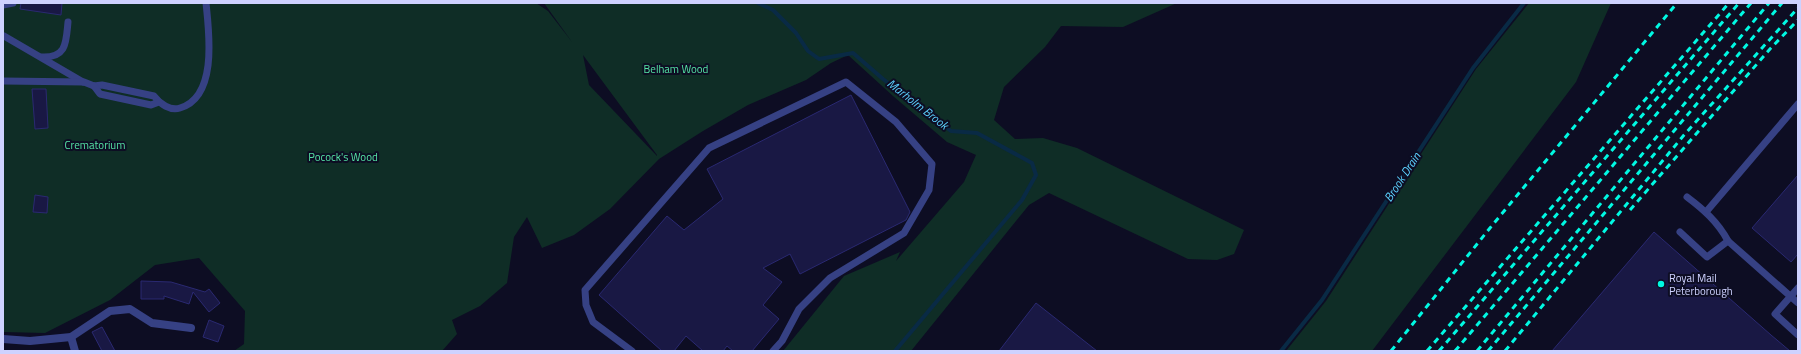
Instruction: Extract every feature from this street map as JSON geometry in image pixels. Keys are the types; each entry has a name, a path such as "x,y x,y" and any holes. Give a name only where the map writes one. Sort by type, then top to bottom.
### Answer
{"street":[{"path":"3,339 30,341 71,336 110,311 130,309 152,323 191,328"},
{"path":"71,336 74,351"}],"lane":[{"path":"3,5 13,3"},
{"path":"4,36 84,82 94,86 102,84 154,96 159,102 168,107 179,108 194,101 203,84 210,56 206,3"},
{"path":"40,57 48,58 60,53 66,42 68,22"},
{"path":"3,81 84,82"},
{"path":"632,351 593,322 586,305 585,290 708,148 846,82 896,122 932,164 929,190 904,233 830,278 799,309 782,341 773,351"},
{"path":"1706,212 1798,104"},
{"path":"1687,197 1706,212 1722,229 1728,241 1798,303"},
{"path":"1680,232 1707,257 1728,241"},
{"path":"1798,288 1775,314 1798,336"}],"green space":[{"path":"3,3 536,3 548,11 572,42 544,3 1177,3 1123,27 1061,26 1045,47 1004,87 994,120 1015,139 1043,138 1077,148 1244,230 1234,254 1217,260 1188,259 1049,193 1029,205 911,351 783,351 844,276 900,252 896,261 964,182 976,155 947,142 848,55 831,63 806,80 748,105 659,159 610,209 574,235 542,248 527,217 514,237 507,283 480,306 452,320 457,334 442,351 234,351 244,344 245,311 199,258 155,265 110,300 45,333 3,332","holes":["583,55 657,155 589,85"]},
{"path":"1529,3 1611,3 1576,82 1372,351 1286,351 1326,301 1476,69"}],"building":[{"path":"21,3 62,3 61,15 20,9"},
{"path":"32,89 46,89 48,128 35,129"},
{"path":"851,95 910,212 906,220 800,274 790,254 763,268 782,282 763,305 779,319 752,351 733,351 727,346 723,351 703,351 686,336 674,351 662,351 599,295 667,216 684,230 723,199 707,169"},
{"path":"1798,175 1798,254 1791,262 1752,228"},
{"path":"35,195 48,197 47,213 33,212"},
{"name":"Royal Mail Peterborough","path":"1654,232 1771,335 1790,351 1552,351"},
{"path":"141,281 171,282 205,292 209,289 220,303 209,312 193,292 189,304 164,296 164,299 141,299"},
{"path":"1036,303 1097,351 999,351"},
{"path":"209,320 224,326 218,342 203,337"},
{"path":"102,327 115,351 102,351 92,332"}],"waterway":[{"name":"Marholm Brook","path":"758,3 773,10 796,33 808,51 819,59 853,53 883,79 951,131 977,133 1032,163 1036,175 1022,200 895,351"},
{"name":"Brook Drain","path":"1281,351 1322,300 1473,68 1524,3"}],"railway":[{"path":"1391,351 1490,228 1677,3"},
{"path":"1427,351 1729,3"},
{"path":"1439,351 1739,3"},
{"path":"1455,351 1751,3"},
{"path":"1477,351 1769,3"},
{"path":"1488,351 1782,3"},
{"path":"1505,351 1684,135 1798,8"},
{"path":"1630,210 1770,49 1798,20"}],"place":[{"name":"Royal Mail Peterborough","path":"1661,284"}],"park label":[{"name":"Belham Wood","path":"676,69"},
{"name":"Crematorium","path":"95,145"},
{"name":"Pocock's Wood","path":"343,157"}]}
